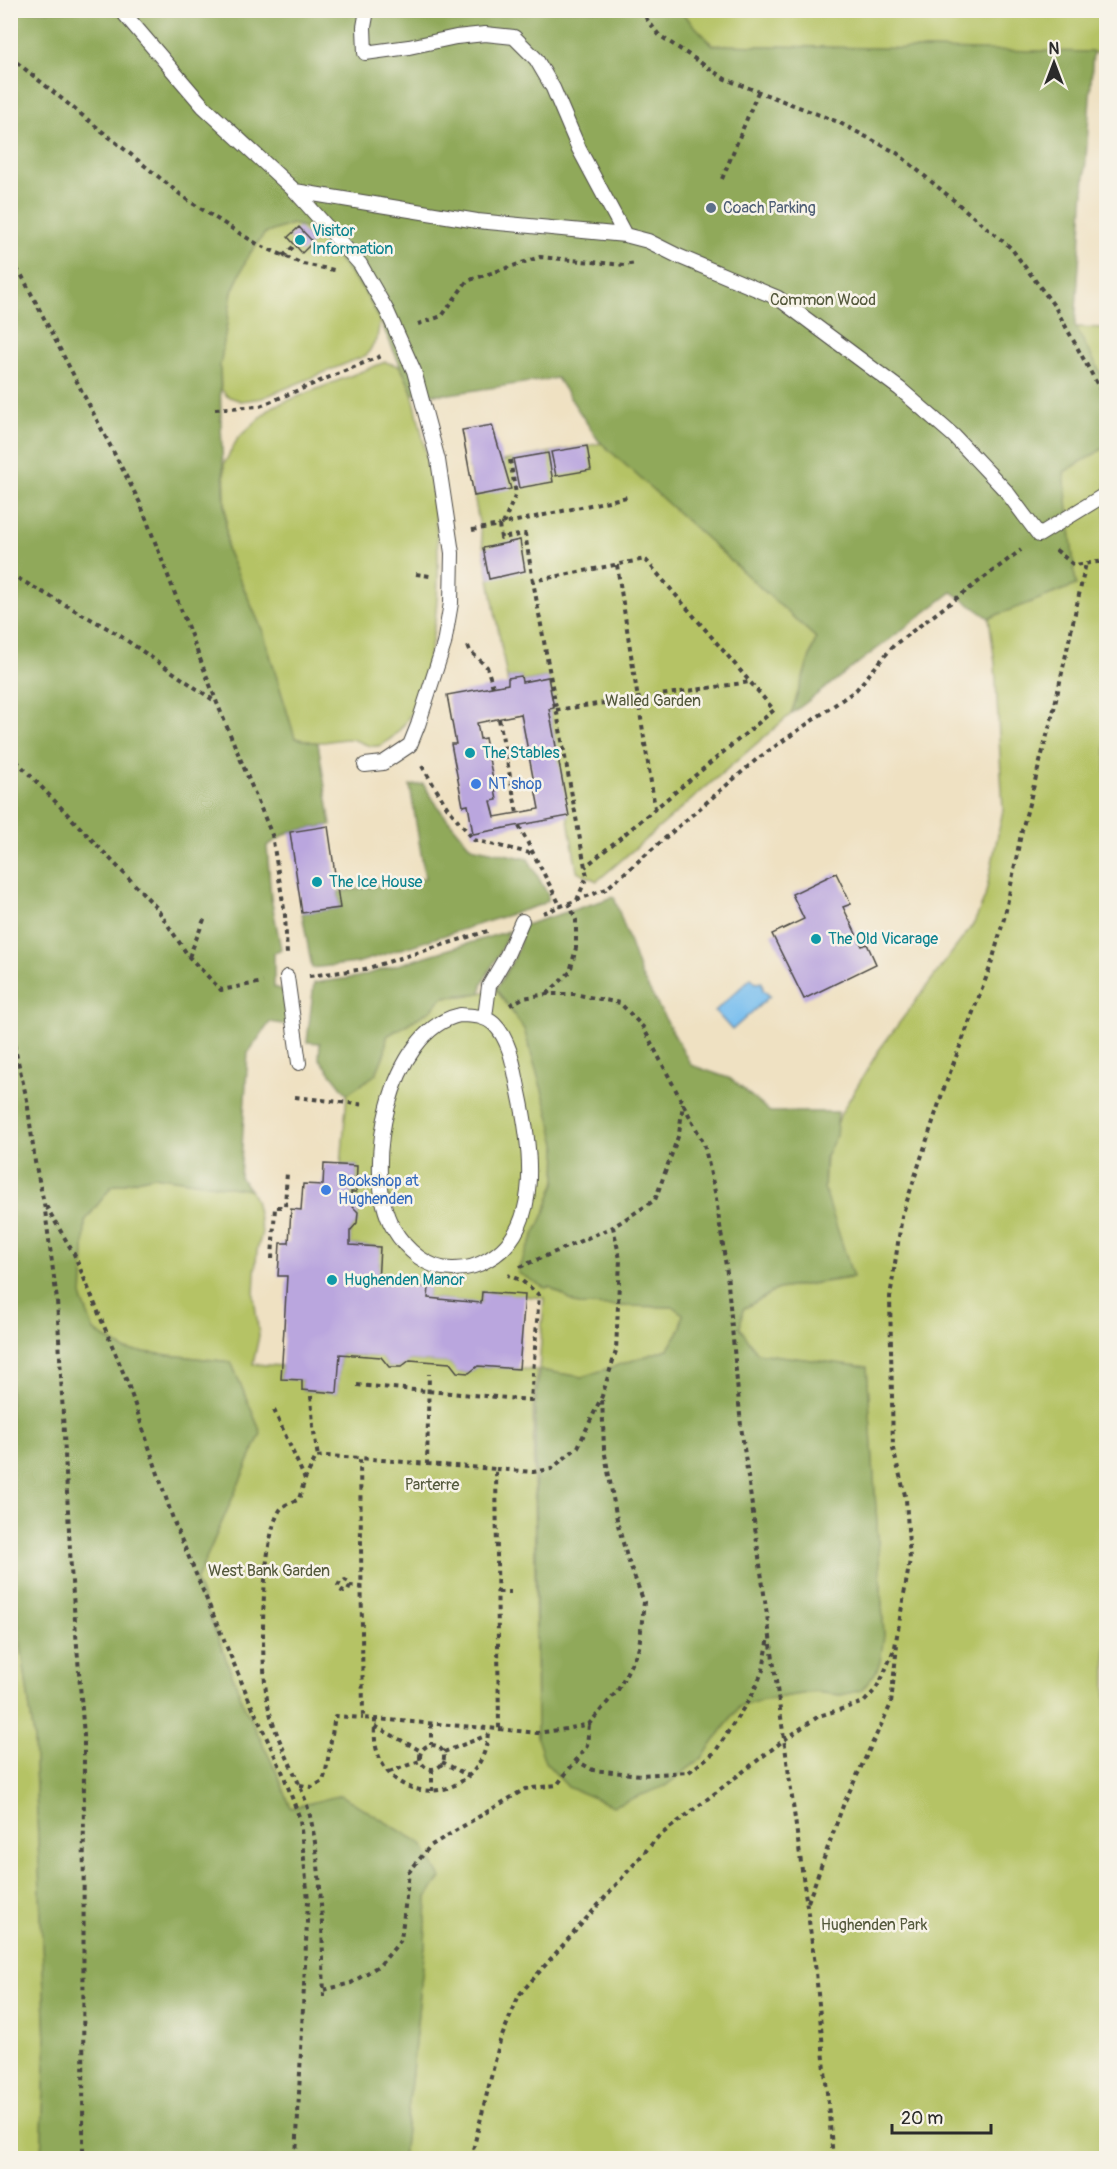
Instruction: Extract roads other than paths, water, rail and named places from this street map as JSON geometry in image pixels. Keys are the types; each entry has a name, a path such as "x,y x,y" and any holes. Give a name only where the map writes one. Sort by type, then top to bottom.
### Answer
{"lane":[{"path":"121,10 203,105 295,191 360,264 387,311 414,371 435,449 452,553 451,603 444,644 410,745 382,762 365,765"},
{"path":"367,10 364,27 365,53 456,37 485,34 514,37 536,59 554,88 579,149 625,235"},
{"path":"295,191 477,221 625,235 648,241 778,298 900,389 954,436 1006,490 1039,535 1107,494"},
{"path":"485,1017 489,986 507,955 522,921"},
{"path":"287,977 299,1063"},
{"path":"460,1015 485,1017 502,1035 514,1068 528,1137 528,1181 524,1210 518,1229 502,1252 472,1267 441,1268 407,1248 392,1227 380,1174 382,1138 388,1108 404,1064 416,1044 431,1028 452,1017 460,1015"}],"water":[{"path":"751,978 756,983 762,982 763,990 770,996 732,1030 715,1011"}],"place":[{"name":"Coach Parking","path":"711,208"},
{"name":"Visitor Information","path":"300,240"},
{"name":"The Stables","path":"470,753"},
{"name":"NT shop","path":"476,784"},
{"name":"The Ice House","path":"317,882"},
{"name":"The Old Vicarage","path":"816,939"},
{"name":"Bookshop at Hughenden","path":"326,1190"},
{"name":"Hughenden Manor","path":"332,1280"}],"park label":[{"name":"Common Wood","path":"823,300"},
{"name":"Walled Garden","path":"653,701"},
{"name":"Parterre","path":"432,1485"},
{"name":"West Bank Garden","path":"269,1571"},
{"name":"Hughenden Park","path":"874,1925"}]}
